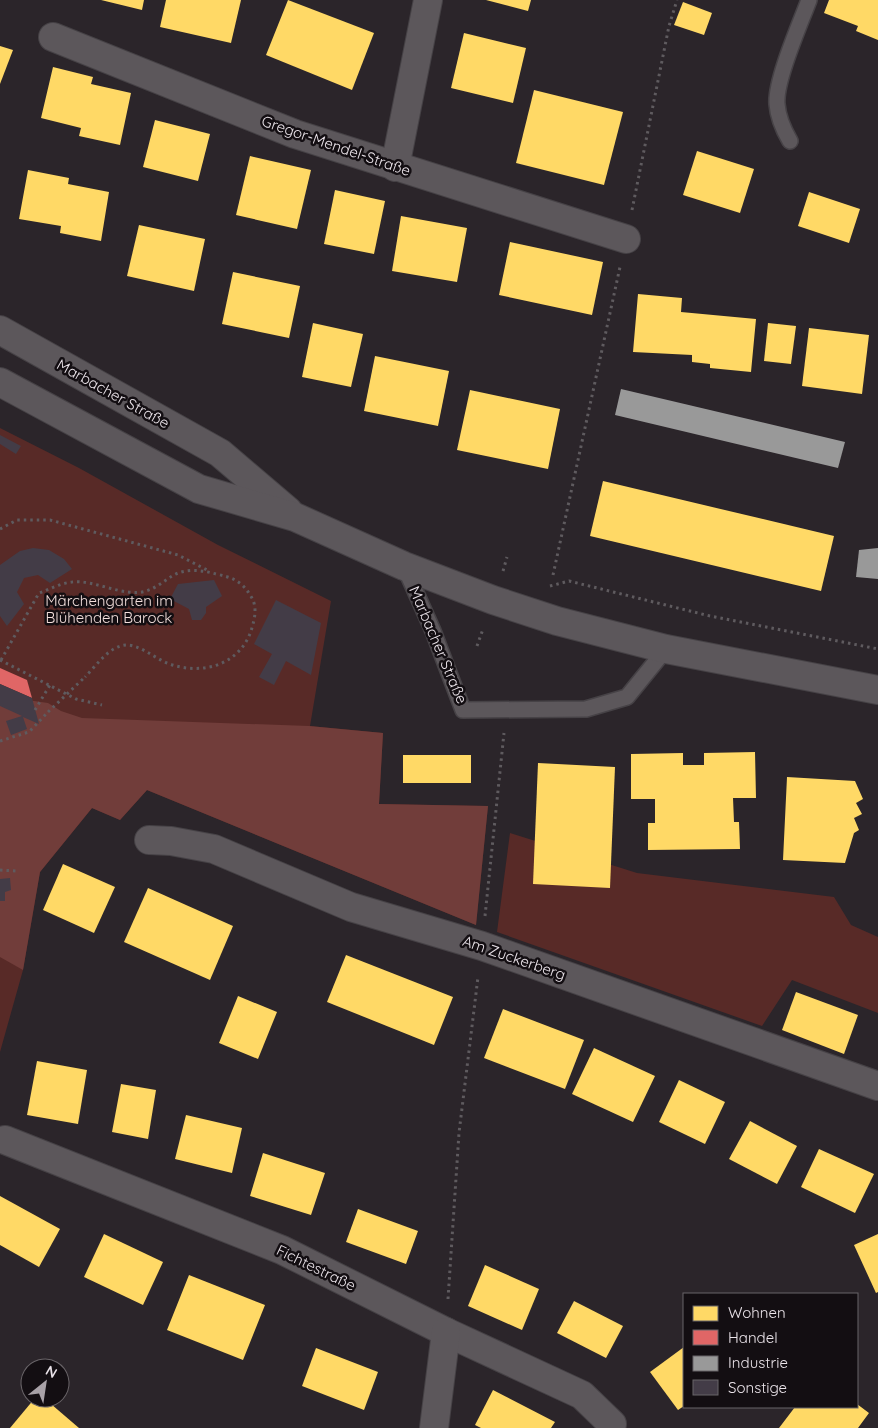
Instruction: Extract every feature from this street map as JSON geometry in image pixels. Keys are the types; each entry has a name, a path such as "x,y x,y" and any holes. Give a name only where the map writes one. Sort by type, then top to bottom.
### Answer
{"street":[{"path":"395,167 428,0"},
{"name":"Gregor-Mendel-Straße","path":"53,37 295,134 626,239"},
{"name":"Marbacher Straße","path":"0,330 220,453 295,516"},
{"name":"Marbacher Straße","path":"0,382 199,489 295,516 404,566 493,600 557,621 666,649 878,690"},
{"name":"Am Zuckerberg","path":"149,840 171,841 214,849 351,907 482,946 878,1086"},
{"name":"Fichtestraße","path":"5,1140 282,1250 446,1332 582,1395 612,1424"},
{"path":"434,1428 446,1332"}],"lane":[{"path":"790,141 781,126 777,102 784,69 808,0"},
{"name":"Marbacher Straße","path":"404,566 433,631 463,710 586,709 627,697 666,649"}],"path":[{"path":"553,574 626,239 669,26 677,0"},
{"path":"0,529 17,520 50,520 178,555 212,573"},
{"path":"0,742 30,732 48,712 85,677 112,650 123,645 135,646 168,663 182,667 211,667 223,664 232,658 249,636 255,620 256,607 245,587 233,578 190,570 174,575 145,592 73,582 39,592 0,660 50,685 76,699 102,705"},
{"path":"569,581 710,616 878,649"},
{"path":"35,710 50,685"},
{"path":"446,1332 458,1133 482,946 506,710"},
{"path":"0,870 16,871"}],"green space":[{"name":"Märchengarten im Blühenden Barock","path":"0,428 79,468 218,545 331,601 310,726 383,733 379,804 488,806 476,925 147,790 120,820 92,808 40,872 23,970 0,1052"},
{"path":"510,833 637,873 834,897 851,925 878,937 878,1013 792,980 762,1026 497,932"}],"shaded area":[{"path":"13,698 48,703 61,711 82,718 309,726 383,733 379,804 488,806 476,925 147,790 120,820 92,808 40,872 23,970 0,957 0,705"}],"building: Wohnen":[{"path":"101,0 144,0 142,10"},
{"path":"166,0 241,0 231,43 160,27"},
{"path":"288,0 374,33 352,90 266,55"},
{"path":"486,0 531,0 528,11"},
{"path":"829,0 878,0 878,40 856,31 858,26 824,13"},
{"path":"683,2 712,13 704,35 674,25"},
{"path":"464,33 526,48 513,103 451,88"},
{"path":"0,46 13,50 0,84"},
{"path":"53,67 93,77 91,84 131,93 120,145 79,136 81,128 41,118"},
{"path":"534,90 623,112 604,185 516,163"},
{"path":"155,120 210,134 198,181 143,167"},
{"path":"697,151 754,169 740,213 683,195"},
{"path":"250,156 311,170 297,229 236,215"},
{"path":"28,170 69,178 68,184 109,192 101,241 60,233 61,226 19,219"},
{"path":"335,190 385,201 374,254 324,244"},
{"path":"809,192 860,209 849,243 798,226"},
{"path":"401,216 467,228 457,282 392,271"},
{"path":"139,225 205,239 194,291 127,276"},
{"path":"510,242 603,262 592,315 499,295"},
{"path":"233,272 300,286 289,338 222,324"},
{"path":"638,294 682,298 681,312 756,319 751,372 710,368 710,364 692,362 692,355 633,352"},
{"path":"313,323 363,334 351,387 302,377"},
{"path":"768,323 796,326 791,364 764,361"},
{"path":"809,328 869,335 862,394 802,386"},
{"path":"375,356 449,371 438,426 364,411"},
{"path":"470,390 560,409 548,469 457,450"},
{"path":"603,481 834,536 821,591 590,536"},
{"path":"755,752 756,798 733,798 734,822 739,822 740,849 648,850 648,823 655,823 655,799 631,799 631,754 683,753 683,765 704,765 704,753"},
{"path":"403,755 471,755 471,783 403,783"},
{"path":"538,763 615,767 610,888 533,884"},
{"path":"787,777 855,781 863,799 856,803 862,814 854,818 859,830 854,833 845,863 783,860"},
{"path":"63,864 115,887 94,933 43,910"},
{"path":"148,888 233,926 210,980 124,942"},
{"path":"346,955 453,997 434,1045 327,1002"},
{"path":"796,992 858,1015 844,1054 782,1030"},
{"path":"238,996 277,1012 258,1059 219,1043"},
{"path":"503,1009 584,1040 565,1089 484,1058"},
{"path":"594,1048 655,1076 633,1122 572,1094"},
{"path":"37,1061 87,1070 78,1124 27,1115"},
{"path":"679,1080 725,1102 705,1144 659,1122"},
{"path":"121,1084 156,1090 148,1139 112,1132"},
{"path":"186,1115 242,1128 232,1173 175,1159"},
{"path":"750,1121 797,1146 777,1184 729,1159"},
{"path":"819,1149 874,1174 855,1213 801,1187"},
{"path":"263,1153 325,1173 311,1215 250,1196"},
{"path":"0,1196 60,1229 39,1267 0,1245"},
{"path":"358,1209 418,1231 406,1264 346,1242"},
{"path":"104,1234 163,1262 143,1305 84,1277"},
{"path":"878,1234 878,1292 876,1293 854,1245"},
{"path":"485,1265 539,1289 522,1330 468,1306"},
{"path":"189,1275 265,1305 243,1360 167,1330"},
{"path":"574,1301 623,1326 606,1358 557,1333"},
{"path":"316,1348 378,1372 364,1410 302,1386"},
{"path":"683,1348 683,1407 678,1410 650,1372"},
{"path":"493,1390 555,1422 551,1428 481,1428 475,1425"},
{"path":"858,1405 869,1413 858,1428 779,1428 794,1408 858,1408"},
{"path":"27,1408 56,1408 79,1428 10,1428"}],"building: Handel":[{"path":"0,668 27,680 32,698 0,684"}],"building: Industrie":[{"path":"621,389 845,442 838,468 615,415"},
{"path":"878,548 878,579 856,577 859,550"}],"building: Sonstige":[{"path":"0,435 21,446 16,454 0,444"},
{"path":"33,548 49,550 64,559 72,569 50,583 38,575 24,578 17,592 24,604 7,626 0,616 0,565 20,551"},
{"path":"214,580 222,596 206,607 206,613 201,620 192,620 189,609 170,599 178,584"},
{"path":"276,600 321,623 311,675 286,661 274,685 259,677 272,654 254,644"},
{"path":"0,684 32,698 39,724 23,717 27,729 11,735 6,721 22,716 0,706"},
{"path":"10,878 11,890 5,892 5,901 0,901 0,879"}]}
